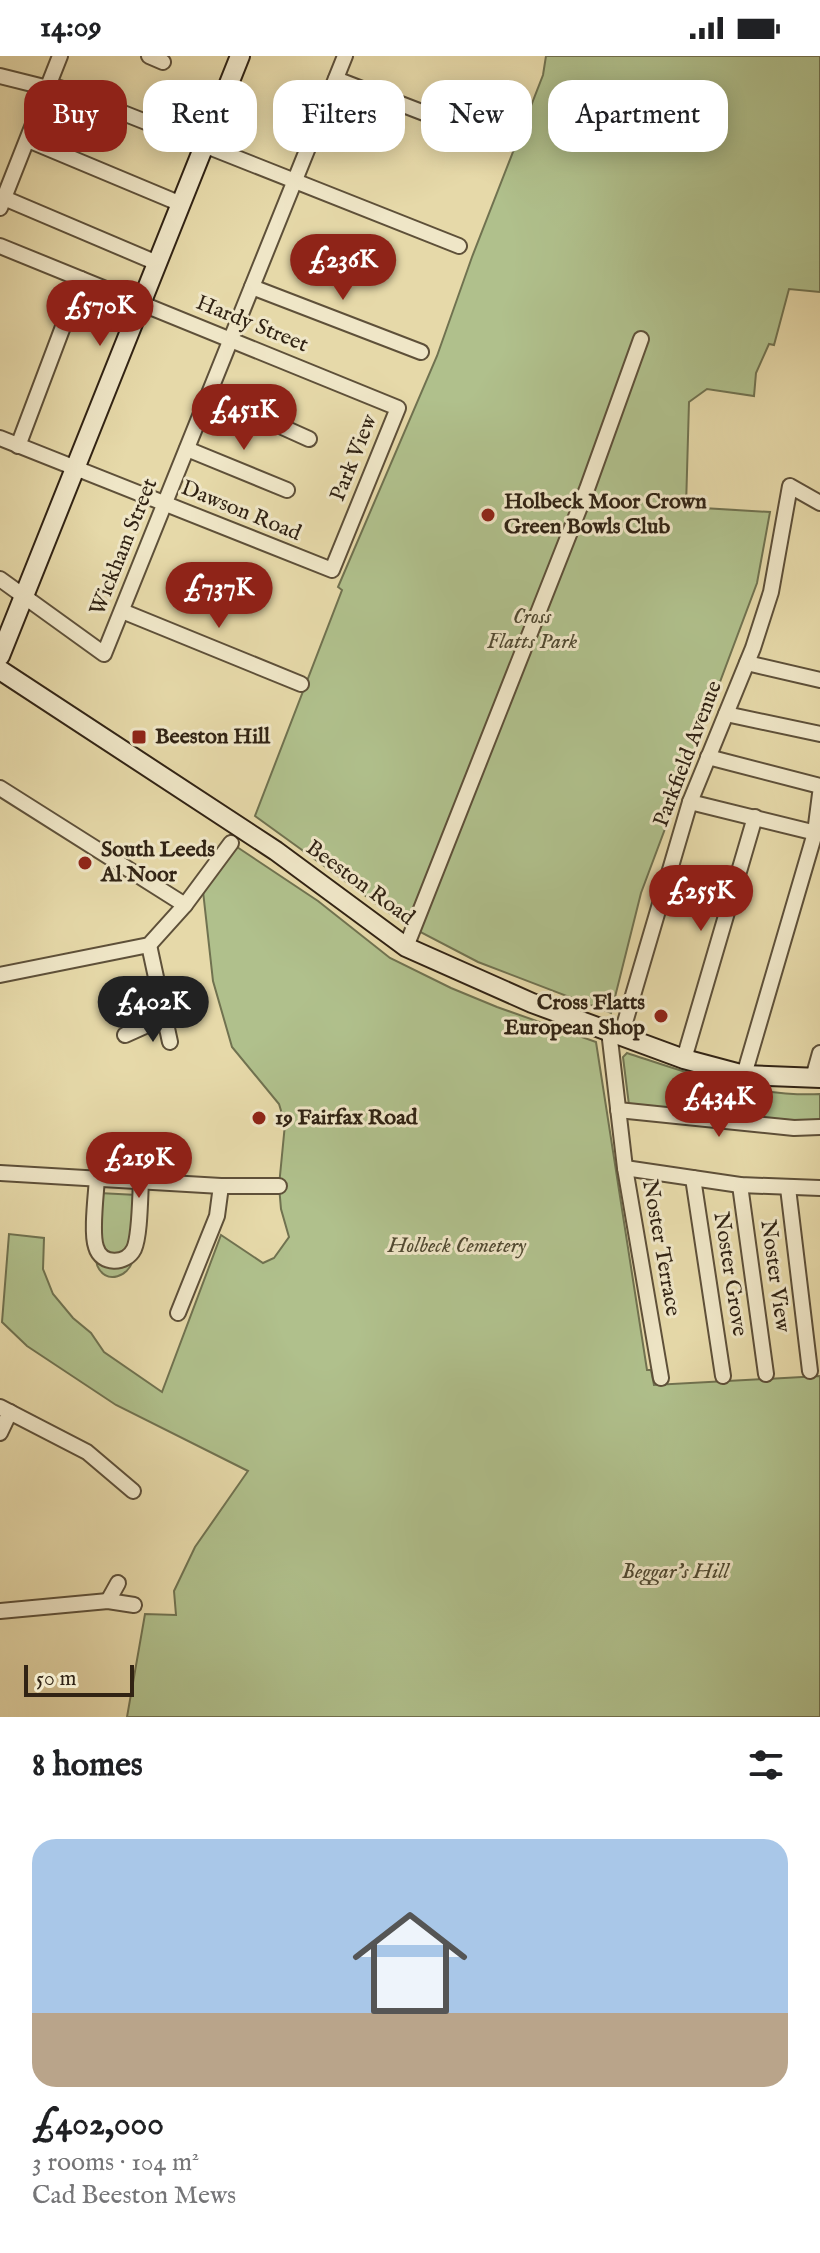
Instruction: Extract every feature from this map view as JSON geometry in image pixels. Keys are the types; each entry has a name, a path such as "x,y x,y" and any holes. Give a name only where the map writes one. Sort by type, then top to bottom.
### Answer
{"street":[{"path":"51,80 60,56"},
{"path":"230,80 240,56"},
{"name":"Wickham Street","path":"24,596 104,654 345,56"},
{"path":"0,76 24,82"},
{"path":"336,79 421,112"},
{"path":"24,150 2,203 157,263"},
{"path":"57,152 181,204"},
{"path":"0,656 201,152"},
{"path":"222,152 459,246"},
{"name":"Hardy Street","path":"0,246 398,408"},
{"path":"18,446 81,279"},
{"path":"252,287 421,352"},
{"path":"406,947 576,518 641,339"},
{"path":"209,394 309,439"},
{"name":"Park View","path":"332,570 398,408"},
{"name":"Dawson Road","path":"0,438 332,570"},
{"path":"187,449 287,490"},
{"name":"Parkfield Avenue","path":"615,1033 690,802 747,663 771,592 790,486 820,503"},
{"path":"0,579 24,596"},
{"path":"122,611 301,684"},
{"path":"747,663 820,680"},
{"name":"Beeston Road","path":"0,670 276,851 406,947 532,1003 684,1059 744,1075 817,1078"},
{"path":"726,714 820,734"},
{"path":"708,757 820,786"},
{"path":"0,788 185,905"},
{"path":"744,1075 818,834 820,794"},
{"path":"690,802 818,834"},
{"path":"684,1059 755,817"},
{"path":"0,975 149,945 185,905 231,843"},
{"path":"149,945 170,1042"},
{"path":"125,1035 165,1017"},
{"name":"Noster Terrace","path":"615,1033 618,1110 625,1168 661,1378"},
{"path":"817,1078 820,1053"},
{"path":"618,1110 819,1130"},
{"path":"625,1168 740,1185 820,1188"},
{"path":"0,1173 221,1186 279,1186"},
{"path":"97,1178 96,1247 104,1258 117,1261 130,1256 136,1243 141,1181"},
{"name":"Noster Grove","path":"693,1178 723,1376"},
{"name":"Noster View","path":"740,1185 766,1374"},
{"path":"178,1313 217,1216 221,1186"},
{"path":"788,1188 810,1371"},
{"path":"0,1433 5,1410 87,1452 133,1491"},
{"path":"108,1601 118,1583"},
{"path":"0,1611 108,1601 134,1605"}],"green space":[{"name":"Cross Flatts Park","path":"546,56 820,56 820,292 789,289 774,345 769,344 756,373 754,396 707,389 689,402 686,507 770,512 757,583 641,893 611,1013 478,962 403,923 255,816 342,590 338,587 437,356 513,152 532,152 532,103 543,75"},
{"path":"231,843 318,901 390,958 497,1007 596,1042 647,1370 651,1370 654,1385 820,1376 820,1717 127,1717 145,1614 176,1615 174,1591 195,1547 248,1471 116,1405 27,1346 2,1322 9,1234 44,1238 43,1269 53,1294 73,1318 91,1333 104,1352 162,1392 221,1235 263,1263 274,1258 289,1237 281,1209 279,1186 285,1124 279,1104 232,1047 213,981 202,882"},
{"path":"627,1053 746,1088 820,1094 820,1124 629,1105 623,1057"},
{"path":"99,1193 137,1195 133,1261 127,1271 113,1277 103,1274 96,1263"}],"place":[{"name":"Holbeck Moor Crown Green Bowls Club","path":"488,515"},
{"name":"Beeston Hill","path":"139,737"},
{"name":"South Leeds Al Noor","path":"85,863"},
{"name":"Cross Flatts European Shop","path":"661,1016"},
{"name":"19 Fairfax Road","path":"259,1118"}],"park label":[{"name":"Holbeck Cemetery","path":"457,1246"},
{"name":"Beggar's Hill","path":"675,1572"}]}
